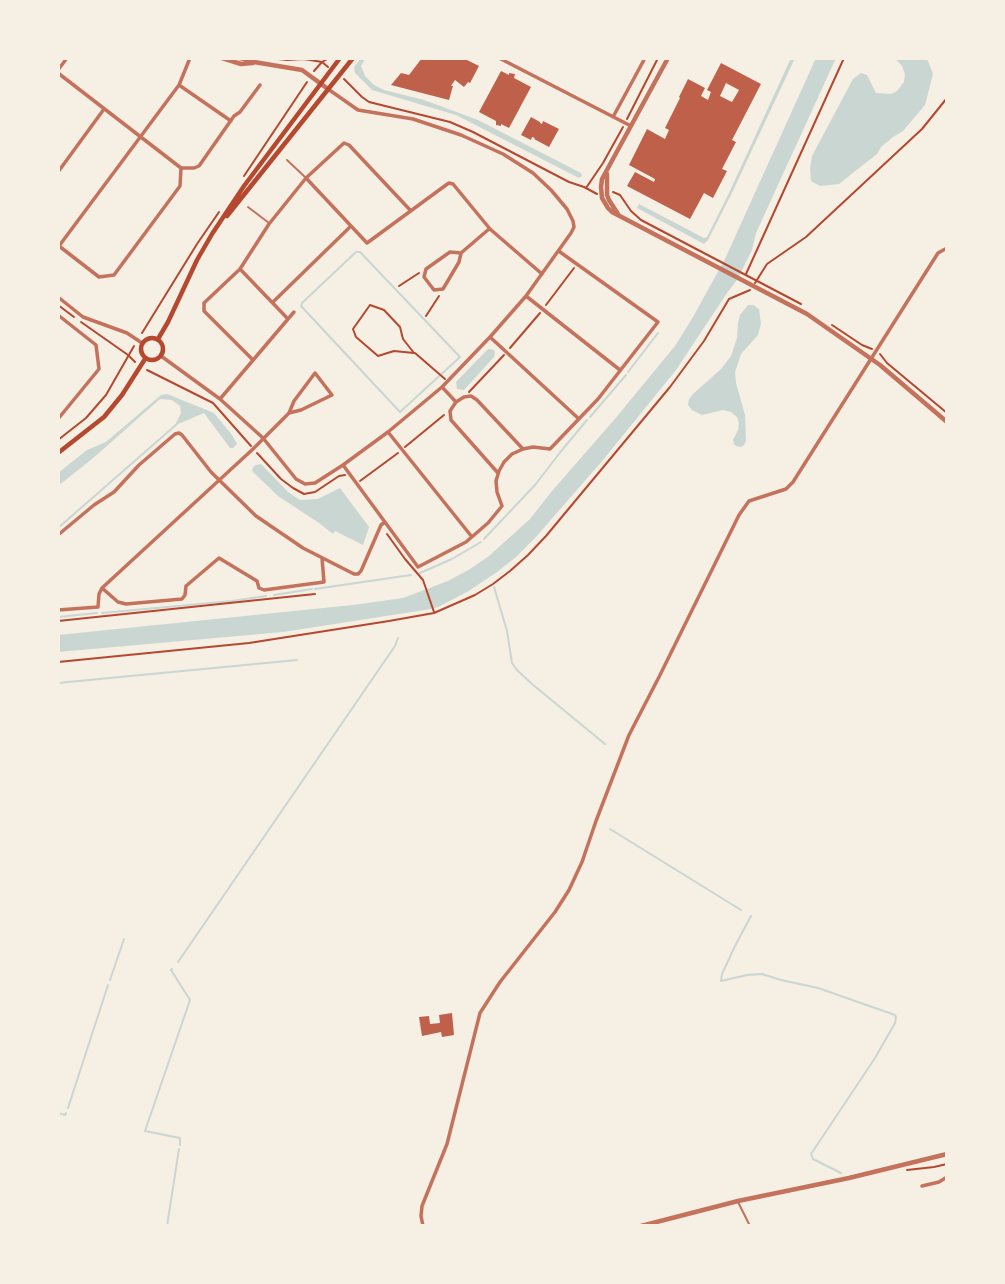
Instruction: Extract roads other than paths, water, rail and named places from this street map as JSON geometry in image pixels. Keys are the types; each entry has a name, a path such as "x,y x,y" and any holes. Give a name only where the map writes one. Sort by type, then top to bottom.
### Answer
{"main road":[{"path":"158,339 212,234 244,186 340,58"},
{"path":"212,234 262,175 353,58"},
{"path":"147,338 158,339 163,347 161,356 154,360 145,359 141,352 142,343 147,338"},
{"path":"58,453 104,417 145,359"}],"street":[{"path":"67,58 58,71 181,168 199,166 260,85"},
{"path":"181,168 180,186 114,275 99,277 58,247 179,85 192,58"},
{"path":"222,58 241,64 254,62"},
{"path":"161,356 220,399 263,438 296,479 305,484 315,483 388,432 442,387 526,296 574,227 567,209 537,176 503,154 413,118 358,110 308,73 296,68 240,58"},
{"path":"499,58 631,126"},
{"path":"613,117 645,58"},
{"path":"667,58 602,179 602,198 612,212 740,275 807,314 870,358 947,422"},
{"path":"179,85 231,121"},
{"path":"58,172 104,109"},
{"path":"253,360 204,311 204,303 240,269 269,224 306,178 344,143 349,145 411,211"},
{"path":"306,178 367,243 451,183 489,229 542,274"},
{"path":"273,303 351,226"},
{"path":"461,253 450,252 426,269 424,278 434,290 443,289 459,262 461,253 489,229"},
{"path":"423,1226 422,1206 447,1144 480,1013 569,890 629,735 739,515 749,501 786,489 793,482 938,253 947,248"},
{"path":"343,465 383,524 418,567 466,542 500,510 502,506 496,487 498,473 508,458 523,449 550,449 580,419 658,322 559,251"},
{"path":"240,269 288,319"},
{"path":"526,296 620,370"},
{"path":"58,298 83,317 127,333 142,343"},
{"path":"220,399 294,312"},
{"path":"58,315 96,345 99,369 58,419"},
{"path":"490,337 580,419"},
{"path":"58,610 98,607 102,588 289,413 294,401 315,373 332,395 289,413"},
{"path":"442,387 456,402"},
{"path":"498,473 451,420 450,411 456,402 471,396 477,400 523,449"},
{"path":"388,432 472,537"},
{"path":"58,535 114,492 132,471 179,433 219,480 263,521 292,541 354,574 361,571 383,524"},
{"path":"102,588 118,602 126,604 182,599 187,586 219,558 257,581 259,588 264,590 314,584 324,582 322,558"},
{"path":"641,1226 947,1154"},
{"path":"922,1186 934,1184 947,1177"}],"lane":[{"path":"287,160 306,178"},
{"path":"248,207 269,224"},
{"path":"737,1202 750,1226"}],"waterway":[{"path":"356,252 360,252 460,357 400,412 301,306 356,252"},
{"path":"628,372 658,333"},
{"path":"590,417 626,375"},
{"path":"484,539 535,485 587,420"},
{"path":"58,528 177,424"},
{"path":"420,573 481,542"},
{"path":"315,589 411,575"},
{"path":"494,587 507,631 512,663 532,684 605,744"},
{"path":"274,595 312,589"},
{"path":"102,613 266,596"},
{"path":"58,617 97,613"},
{"path":"178,962 398,638"},
{"path":"58,683 297,660"},
{"path":"610,829 741,910"},
{"path":"751,916 721,981 762,974 818,988 896,1017 875,1058 811,1154 813,1159 841,1173"},
{"path":"110,980 124,939"},
{"path":"172,969 190,1000 145,1131 180,1138 180,1145"},
{"path":"68,1108 108,985"},
{"path":"58,1113 66,1113"},
{"path":"167,1226 179,1149"}]}
